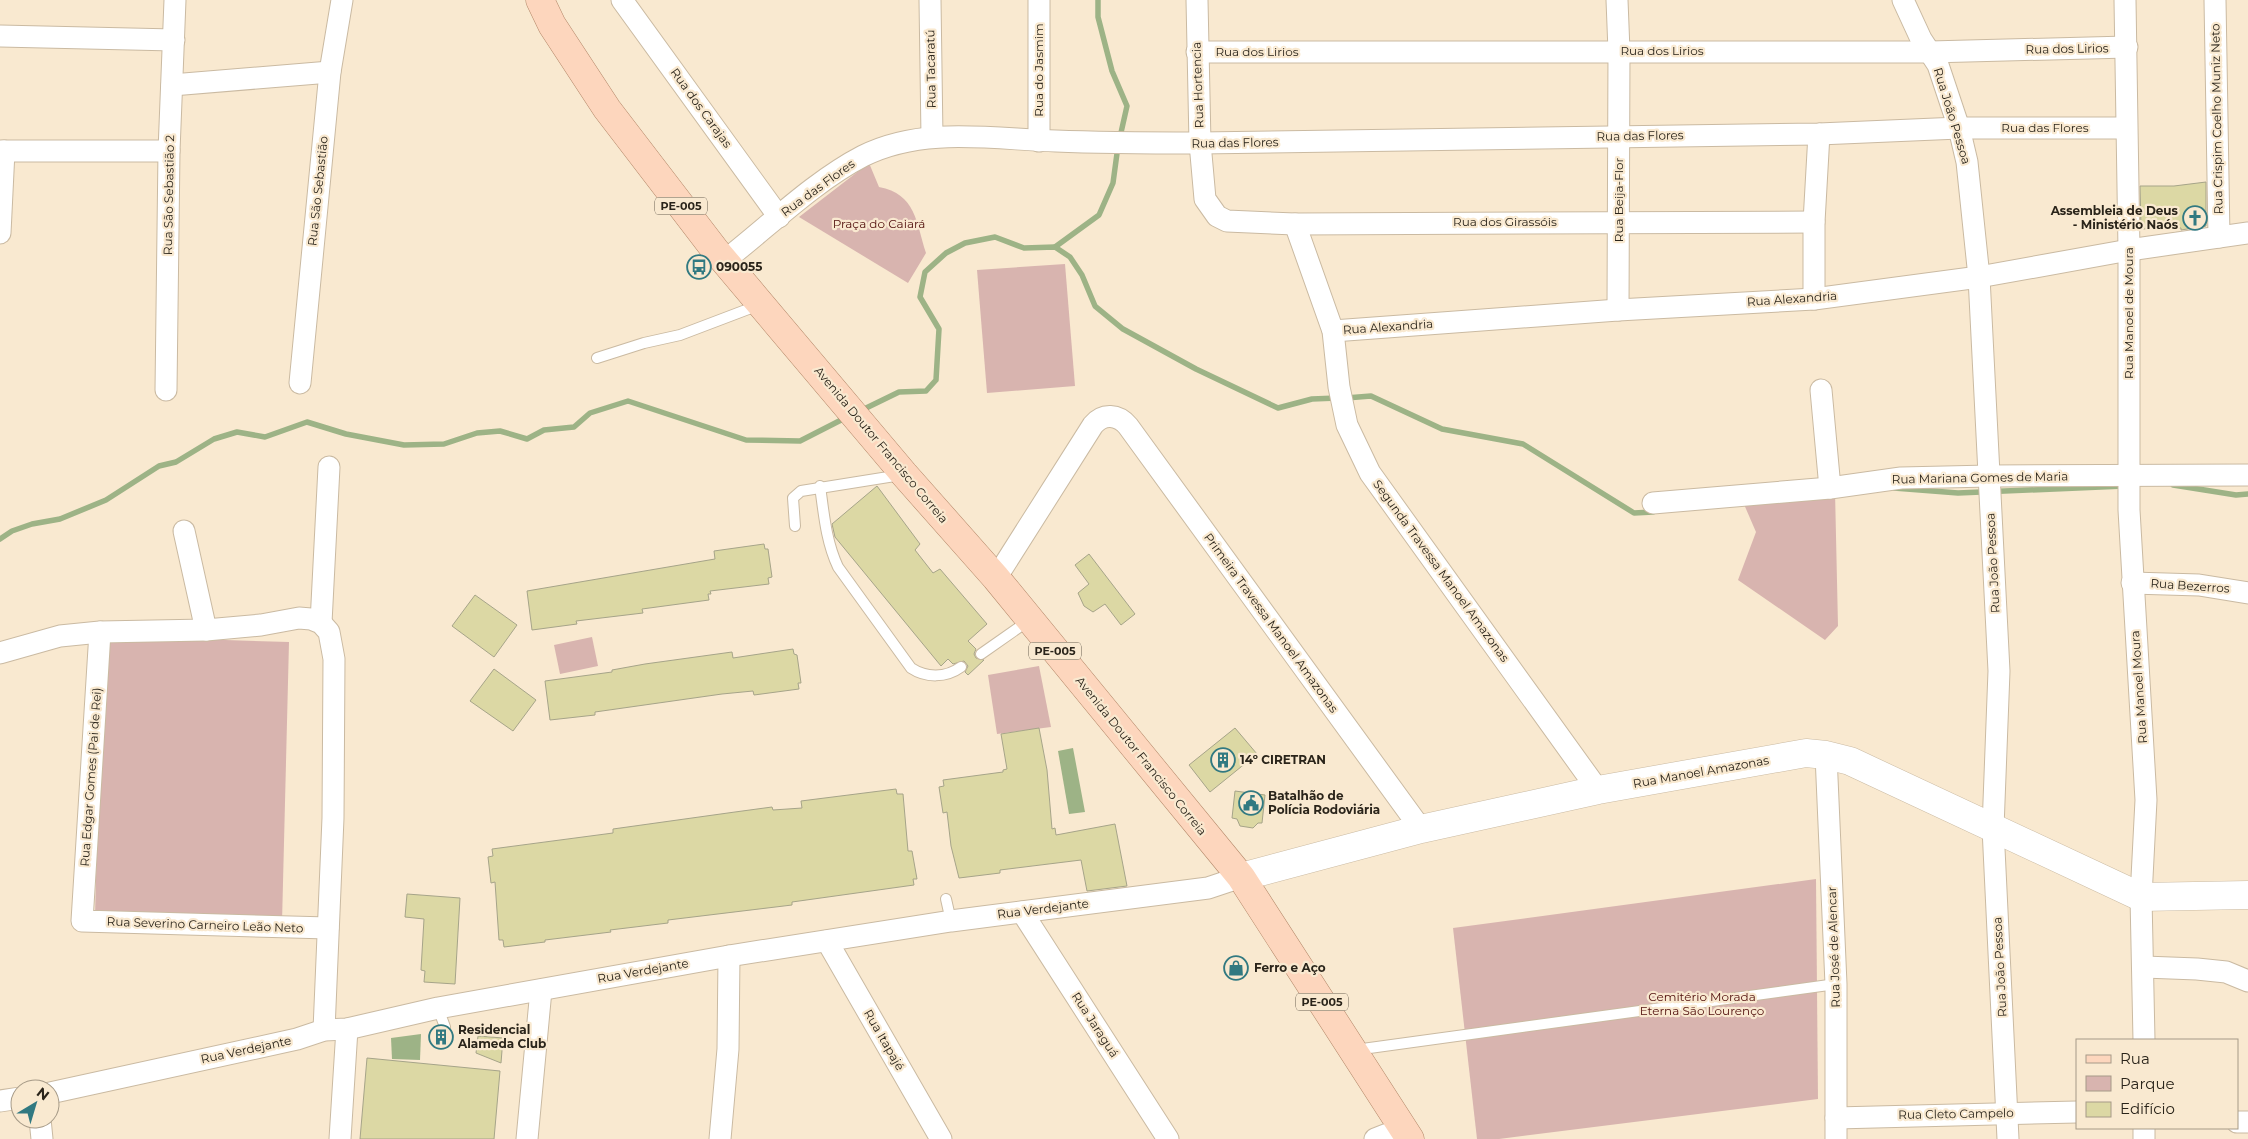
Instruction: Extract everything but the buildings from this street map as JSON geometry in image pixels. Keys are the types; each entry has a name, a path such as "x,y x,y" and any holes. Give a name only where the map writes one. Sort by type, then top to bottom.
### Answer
{"main road":[{"name":"Avenida Doutor Francisco Correia","path":"540,0 552,25 607,109 724,261 904,474 996,578 1241,877"},
{"name":"Rua Manoel Amazonas","path":"1241,877 1421,829 1598,790 1806,753 1826,755 1850,761 2141,897"},
{"name":"PE-005","path":"1241,877 1407,1133"},
{"path":"2141,897 2248,895"}],"street":[{"name":"Rua São Sebastião 2","path":"166,390 169,151 175,0"},
{"name":"Rua São Sebastião","path":"300,383 330,72 342,0"},
{"name":"Rua dos Carajas","path":"622,0 779,217"},
{"name":"Rua Tacaratú","path":"930,0 932,137"},
{"name":"Rua do Jasmim","path":"1039,0 1039,141"},
{"name":"Rua Hortencia","path":"1197,0 1200,143 1205,199"},
{"name":"Rua Beija-Flor","path":"1617,0 1619,52 1618,310"},
{"name":"Rua João Pessoa","path":"1903,0 1946,86 1968,162 1979,277 1999,671 1993,828 2008,1139"},
{"name":"Rua Manoel de Moura","path":"2125,0 2129,250 2128,480"},
{"name":"Rua Crispim Coelho Muniz Neto","path":"2215,0 2219,237"},
{"path":"0,36 174,40"},
{"name":"Rua dos Lirios","path":"1197,52 1930,52 2127,47"},
{"path":"172,85 330,72"},
{"name":"Rua das Flores","path":"724,261 823,182 863,156 894,145 932,137 978,136 1039,141 1104,143 1200,143 1819,134 1958,128 2126,128"},
{"path":"1814,299 1814,222 1819,134"},
{"path":"0,233 2,151 169,151"},
{"name":"Rua dos Girassóis","path":"1205,199 1217,216 1227,221 1295,224 1814,222"},
{"path":"1295,224 1333,331"},
{"name":"Rua Alexandria","path":"1333,331 1618,310 1814,299 1979,277 2129,250 2248,233"},
{"name":"Segunda Travessa Manoel Amazonas","path":"1333,331 1342,408 1347,425 1370,474 1598,790"},
{"path":"1821,390 1830,488"},
{"name":"Primeira Travessa Manoel Amazonas","path":"996,578 1093,425 1102,418 1114,416 1128,426 1421,829"},
{"path":"321,623 329,467"},
{"name":"Rua Mariana Gomes de Maria","path":"1653,503 1830,488 1901,478 2128,480 2248,475"},
{"name":"Rua Manoel Moura","path":"2128,480 2132,583 2146,800 2141,897 2144,967 2144,1039"},
{"path":"184,531 206,630"},
{"name":"Rua Bezerros","path":"2132,583 2199,585 2248,593"},
{"path":"0,653 60,636 100,632 206,630 261,625 299,618 311,619 321,623 330,632 334,659 333,818 324,1030"},
{"name":"Rua Edgar Gomes (Pai de Rei)","path":"82,921 100,632"},
{"name":"Rua José de Alencar","path":"1826,755 1836,984 1836,1139"},
{"name":"Rua Verdejante","path":"60,1091 297,1039 324,1030 442,1018 541,990 730,956 951,921 1208,888 1241,877"},
{"name":"Rua Jaraguá","path":"1022,912 1168,1139"},
{"name":"Rua Severino Carneiro Leão Neto","path":"82,921 328,928"},
{"name":"Rua Itapajé","path":"827,941 941,1139"},
{"path":"720,1139 728,1049 730,956"},
{"path":"2144,967 2197,968 2226,972 2248,981"},
{"path":"527,1139 541,990"},
{"path":"340,1139 347,1029"},
{"name":"Rua Cleto Campelo","path":"1836,1118 2076,1112"},
{"path":"1376,1139 1407,1133"}],"lane":[{"path":"597,358 644,343 680,335 761,304"},
{"path":"795,526 793,498 801,490 904,474"},
{"path":"820,486 829,549 838,567 911,668 921,674 936,675 957,670"},
{"path":"980,654 1029,620"},
{"path":"946,900 951,921"},
{"path":"1352,1050 1836,984"}],"green space":[{"name":"Praça do Caiará","path":"869,163 879,187 901,196 913,211 916,220 926,253 908,283 799,217"},
{"path":"1065,264 1075,386 987,393 977,270"},
{"path":"1835,491 1838,626 1825,640 1738,580 1756,532 1743,502"},
{"path":"102,636 289,642 282,923 95,917"},
{"path":"592,637 598,666 560,674 554,645"},
{"path":"1039,666 1051,727 997,734 988,675"},
{"name":"Cemitério Morada Eterna São Lourenço","path":"1816,879 1818,1099 1499,1139 1477,1139 1453,928"}],"shaded area":[{"path":"1073,748 1085,812 1069,814 1058,751"},
{"path":"421,1034 420,1060 392,1059 391,1038"}],"waterway":[{"path":"1098,0 1098,17 1112,71 1127,106 1120,137"},
{"path":"1055,247 1099,215 1113,183 1118,146"},
{"path":"860,411 899,392 926,391 936,380 939,329 920,297 925,272 946,253 965,243 995,237 1024,248 1055,247 1070,257 1082,275 1095,306 1123,329 1196,369 1278,408 1312,399 1337,398"},
{"path":"1346,398 1371,396 1442,429 1523,444 1634,513 1653,512"},
{"path":"0,539 12,531 32,524 60,519 106,500 159,466 176,462 214,439 237,432 265,437 307,422 346,434 404,445 444,444 477,433 500,431 527,439 544,430 574,427 590,413 628,401 746,440 800,441 847,417"},
{"path":"2173,485 2236,495 2248,494"},
{"path":"1894,488 1958,493 2124,486"}],"place":[{"name":"Assembleia de Deus - Ministério Naós","path":"2195,218"},
{"name":"090055","path":"699,267"},
{"name":"14º CIRETRAN","path":"1223,760"},
{"name":"Batalhão de Polícia Rodoviária","path":"1251,803"},
{"name":"Ferro e Aço","path":"1236,968"},
{"name":"Residencial Alameda Club","path":"441,1037"}]}
